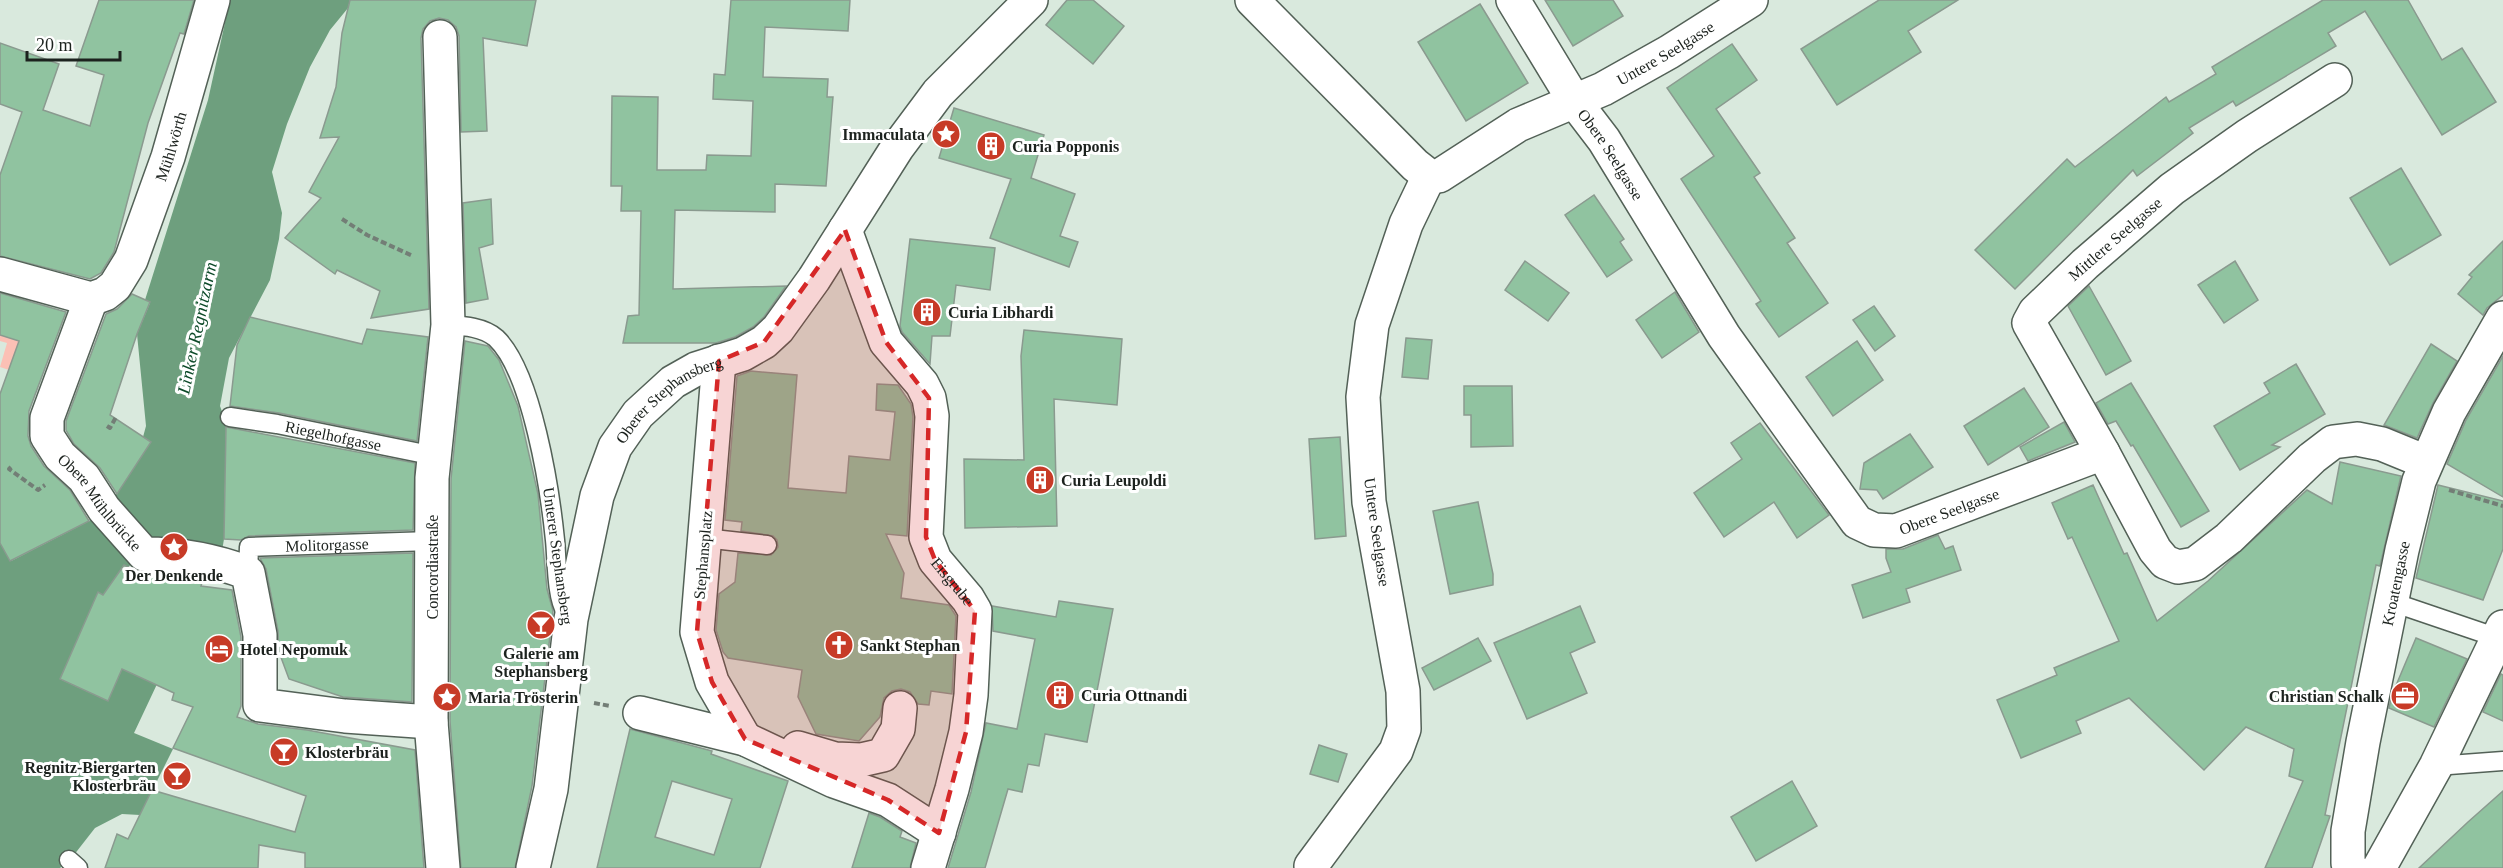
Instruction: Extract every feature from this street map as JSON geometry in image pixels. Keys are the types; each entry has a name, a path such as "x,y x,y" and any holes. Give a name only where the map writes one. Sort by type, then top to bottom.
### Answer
{"street":[{"name":"Mühlwörth","path":"103,293 131,260 168,157 213,0"},
{"name":"Oberer Stephansberg","path":"571,619 597,496 615,447 638,414 673,381 696,369 743,354 764,342 778,329 897,148 938,93 1031,0"},
{"path":"1252,0 1414,165 1428,176"},
{"path":"1513,0 1575,102"},
{"name":"Untere Seelgasse","path":"1310,867 1396,751 1404,729 1403,691 1369,502 1363,397 1372,325 1406,224 1428,176 1439,176 1518,125 1575,102 1669,52 1751,0"},
{"name":"Concordiastraße","path":"440,37 448,325 435,456 431,541 431,722 443,868"},
{"name":"Mittlere Seelgasse","path":"2103,453 2029,323 2035,312 2085,264 2172,189 2247,136 2335,80"},
{"name":"Obere Seelgasse","path":"1575,102 1604,140 1724,336 1857,522 1874,530 1896,531 2103,453"},
{"name":"Eisgrube","path":"845,230 886,342 922,384 929,398 932,416 926,537 935,560 968,599 975,611 971,695 966,732 928,868"},
{"path":"0,274 103,293"},
{"name":"Obere Mühlbrücke","path":"103,293 47,418 45,428 47,436 60,456 84,478 104,509 144,554 176,554 234,568"},
{"name":"Kroatengasse","path":"2351,868 2348,863 2348,831 2376,673 2423,471 2449,412 2503,318"},
{"name":"Stephansplatz","path":"719,361 697,632 712,682 755,744"},
{"path":"2103,453 2155,550 2165,562 2178,567 2195,564 2229,538 2312,458 2333,442 2357,439 2382,444 2423,471"},
{"path":"234,568 260,635 260,705 345,716 431,722"},
{"name":"Unterer Stephansberg","path":"533,868 551,789 571,619"},
{"path":"2379,868 2436,766 2500,632"},
{"path":"640,713 755,744 800,748 835,759 861,760 883,755 898,729 900,708"},
{"path":"755,744 834,781 888,800 939,833"}],"lane":[{"name":"Unterer Stephansberg","path":"448,325 471,326 495,338 513,361 546,468 564,609 571,619"},
{"name":"Riegelhofgasse","path":"230,417 277,424 435,456"},
{"path":"704,538 767,545"},
{"name":"Molitorgasse","path":"234,568 249,547 431,541"},
{"path":"2392,602 2500,632"},
{"path":"2436,766 2503,761"}],"path":[{"path":"342,219 398,251 447,267"},
{"path":"106,426 110,428 116,417"},
{"path":"2423,471 2503,506"},
{"path":"594,703 605,705"}],"highlighted area":[{"path":"845,230 886,342 929,398 926,537 935,560 975,611 966,732 939,833 888,800 745,739 712,682 697,632 719,361 764,342"}],"shaded area":[{"path":"0,335 19,341 9,370 0,367 7,343 0,341"}],"water":[{"name":"Linker Regnitzarm","path":"230,0 350,0 348,8 330,30 310,67 287,124 272,172 282,213 270,280 229,358 220,406 226,423 224,539 220,563 152,548 128,567 124,566 103,595 99,593 60,679 108,701 122,669 158,682 134,733 173,749 140,815 122,814 95,828 70,860 60,868 0,868 0,543 11,561 97,517 115,496 151,442 143,437 146,426 137,334 150,303 145,300 208,100"}],"building":[{"path":"99,0 194,0 184,34 180,33 148,123 114,252 101,273 90,279 0,256 0,175 22,112 0,104 0,43 59,64 43,110 90,126 104,75 76,66"},
{"path":"350,0 536,0 527,46 483,38 487,131 461,132 459,36 456,27 448,20 439,18 430,21 423,29 421,38 429,309 371,318 380,291 337,270 335,274 285,238 321,198 309,192 339,137 320,138 336,87 342,33"},
{"path":"731,0 850,0 848,31 765,27 763,77 828,79 827,97 833,97 826,186 775,184 775,212 675,210 673,289 786,286 764,317 753,327 735,337 716,343 623,343 628,316 639,315 641,211 621,211 622,186 611,186 612,96 658,97 657,170 706,170 707,155 751,156 753,101 713,99 714,74 725,75"},
{"path":"1067,0 1093,0 1124,26 1093,64 1046,25"},
{"path":"1545,0 1613,0 1623,16 1573,46"},
{"path":"1879,0 1958,0 1908,31 1921,52 1837,105 1801,49"},
{"path":"2323,0 2408,0 2442,60 2462,48 2496,102 2442,135 2365,11 2328,33 2336,46 2236,106 2233,101 2189,128 2193,133 2137,176 2133,170 2015,289 1975,250 2067,159 2075,167 2166,97 2169,102 2216,74 2212,67"},
{"path":"1480,4 1528,83 1466,121 1418,42"},
{"path":"1732,44 1757,80 1716,109 1760,173 1754,177 1795,238 1787,243 1828,303 1779,337 1756,304 1761,301 1681,179 1714,156 1667,88"},
{"path":"954,108 1044,135 1031,178 1075,194 1060,236 1078,242 1069,267 990,238 1011,179 939,158"},
{"path":"2401,168 2441,235 2390,265 2350,198"},
{"path":"1594,195 1624,239 1620,242 1632,260 1607,277 1565,215"},
{"path":"491,199 493,244 479,248 488,299 466,303 463,203"},
{"name":"Curia Libhardi","path":"910,239 995,248 990,290 956,285 950,336 932,336 930,364 902,332 900,326"},
{"path":"2503,241 2503,295 2487,308 2483,315 2458,294 2472,277 2469,275"},
{"path":"1525,261 1569,293 1548,321 1505,290"},
{"path":"2235,261 2258,300 2224,323 2198,285"},
{"path":"2089,286 2131,361 2106,375 2068,306"},
{"path":"1675,292 1699,332 1662,358 1636,320"},
{"path":"0,293 66,312 29,411 28,436 31,446 44,466 70,490 89,521 10,561 0,543 0,394 19,341 0,335"},
{"path":"132,294 150,302 110,415 151,442 117,494 100,468 74,444 66,430 66,421 106,314 117,309"},
{"path":"1874,306 1895,336 1875,351 1853,320"},
{"path":"250,317 362,344 367,329 428,337 417,441 279,413 230,406 237,345"},
{"path":"1024,330 1122,339 1117,405 1054,399 1057,526 965,528 964,459 1024,460 1021,356"},
{"path":"1406,338 1432,340 1428,379 1402,377"},
{"path":"465,341 488,346 499,360 518,406 538,494 547,589 553,611 532,786 515,868 461,868 450,721 451,479"},
{"path":"1857,341 1883,380 1833,416 1806,377"},
{"path":"2431,344 2457,361 2433,403 2417,438 2384,425"},
{"path":"2503,356 2503,497 2447,464 2466,420"},
{"path":"2296,364 2325,414 2272,445 2280,447 2240,470 2214,426 2270,393 2264,383"},
{"path":"751,371 797,375 788,488 846,493 849,456 890,460 895,412 876,410 877,384 898,385 911,404 913,417 907,536 886,534 904,573 901,598 949,605 956,616 952,694 931,691 929,705 918,704 910,692 901,689 892,691 884,698 880,717 859,741 816,734 798,697 802,670 728,658 723,652 716,630 719,594 735,582 738,553 771,555 778,547 777,540 773,536 741,531 742,522 725,520 737,376"},
{"path":"2131,383 2209,511 2181,527 2133,445 2131,446 2116,421 2108,424 2096,403"},
{"path":"1464,386 1512,386 1513,446 1471,447 1471,415 1464,415"},
{"path":"2024,388 2049,427 1988,465 1964,426"},
{"path":"2064,422 2075,442 2028,461 2020,447"},
{"path":"1760,423 1829,515 1797,538 1774,502 1724,537 1694,493 1742,459 1731,443"},
{"path":"226,427 415,463 413,530 249,536 241,540 224,539"},
{"path":"1910,434 1933,467 1883,499 1877,490 1860,489 1864,463"},
{"path":"1340,437 1346,536 1315,539 1309,439"},
{"path":"2340,462 2401,476 2380,566 2376,565 2325,815 2330,816 2312,868 2265,868 2303,781 2289,776 2294,749 2246,727 2204,770 2129,698 2076,721 2081,733 2021,758 1997,700 2057,675 2054,668 2119,641 2072,537 2068,539 2052,503 2093,485 2124,554 2127,553 2157,621 2208,581 2307,490 2332,504"},
{"path":"2438,485 2503,501 2503,549 2483,600 2416,578"},
{"path":"1478,502 1493,574 1493,585 1450,594 1433,511"},
{"path":"1938,535 1945,549 1953,546 1961,570 1906,589 1910,602 1863,618 1852,585 1891,572 1886,558 1886,549 1903,549"},
{"path":"413,553 412,702 343,697 289,679 279,652 278,631 266,569 260,558"},
{"path":"124,565 146,576 146,573 182,575 203,579 201,586 232,590 241,637 241,706 237,717 258,724 307,730 415,750 424,868 305,868 305,853 259,845 258,868 105,868 117,834 128,839 152,790 295,832 306,796 173,748 193,707 172,700 174,693 122,669 108,701 60,679 98,592 103,595"},
{"path":"1059,601 1113,609 1087,742 1045,734 1039,766 1028,764 1022,792 1008,789 985,868 948,868 971,792 986,723 1017,729 1035,639 993,631 992,606 1056,617"},
{"path":"1580,606 1595,642 1570,653 1587,693 1527,719 1494,643"},
{"path":"1478,638 1491,661 1434,690 1422,668"},
{"path":"2416,638 2467,659 2434,727 2389,708 2392,695"},
{"path":"2501,674 2503,675 2503,721 2483,712"},
{"path":"630,729 712,751 711,754 788,781 760,868 597,868","holes":["672,781 732,799 714,855 655,837"]},
{"path":"1319,745 1347,754 1338,782 1310,774"},
{"path":"1792,781 1817,826 1756,861 1731,817"},
{"path":"2503,791 2503,868 2419,868 2468,822"},
{"path":"869,813 902,831 900,837 916,843 910,868 852,868"}],"place":[{"name":"Immaculata","path":"946,134"},
{"name":"Curia Popponis","path":"991,146"},
{"name":"Curia Libhardi","path":"927,312"},
{"name":"Curia Leupoldi","path":"1040,480"},
{"name":"Der Denkende","path":"174,547"},
{"name":"Galerie am Stephansberg","path":"541,625"},
{"name":"Sankt Stephan","path":"839,645"},
{"name":"Hotel Nepomuk","path":"219,649"},
{"name":"Curia Ottnandi","path":"1060,695"},
{"name":"Christian Schalk","path":"2405,696"},
{"name":"Maria Trösterin","path":"447,697"},
{"name":"Klosterbräu","path":"284,752"},
{"name":"Regnitz-Biergarten Klosterbräu","path":"177,776"}]}
